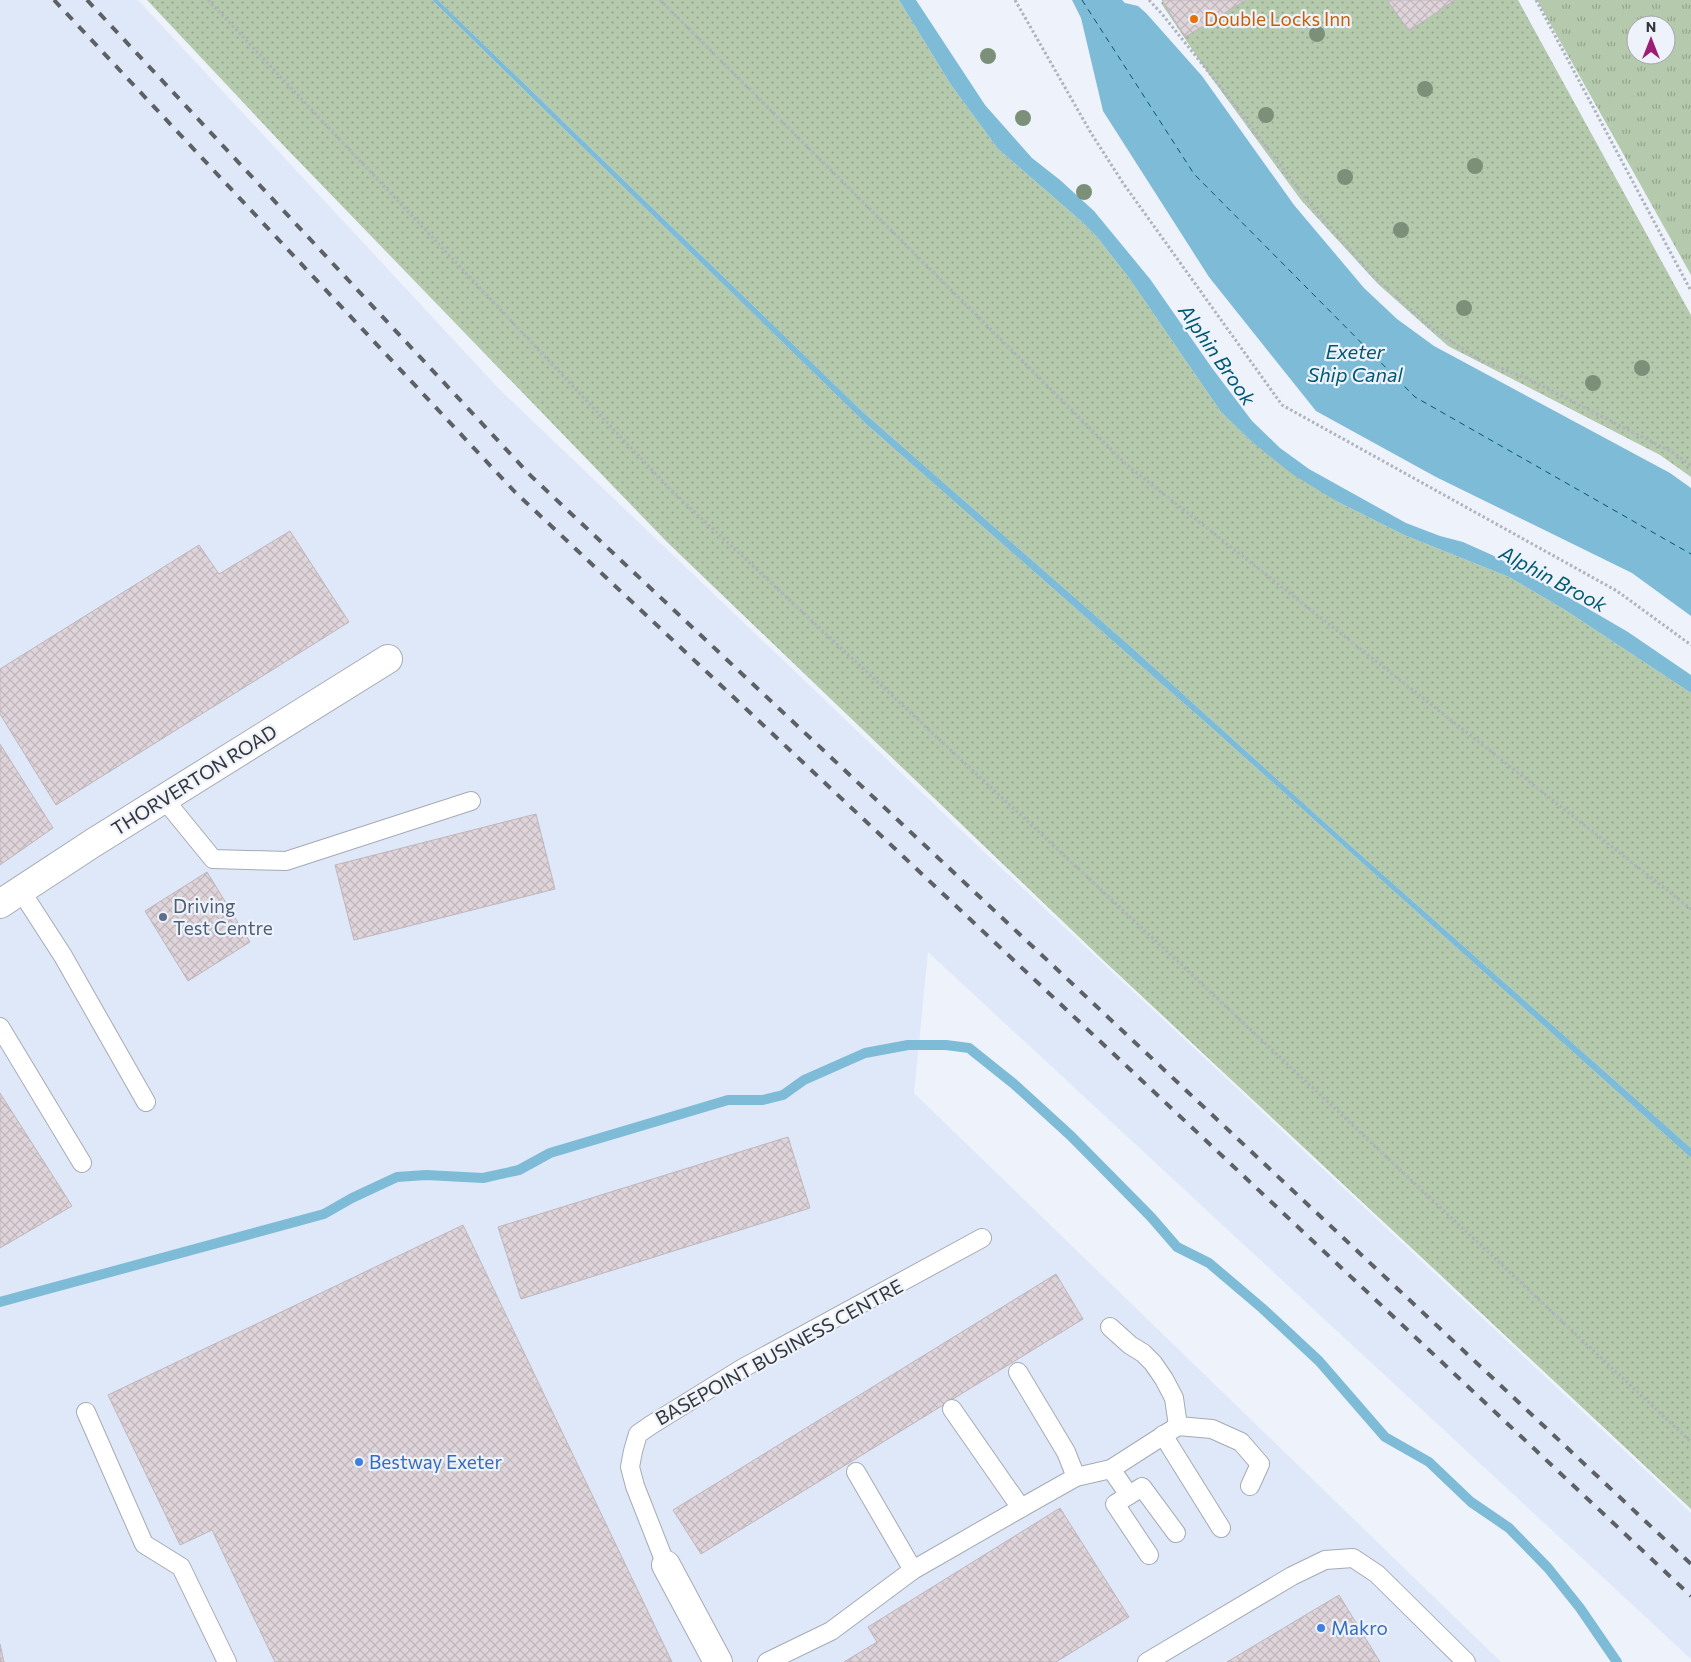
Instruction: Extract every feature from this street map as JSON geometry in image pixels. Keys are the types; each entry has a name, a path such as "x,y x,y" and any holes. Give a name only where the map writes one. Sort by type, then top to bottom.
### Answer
{"street":[{"name":"THORVERTON ROAD","path":"11,898 93,843 388,659"},
{"name":"BASEPOINT BUSINESS CENTRE","path":"666,1565 718,1662"}],"lane":[{"path":"164,799 213,859 286,861 471,801"},
{"path":"11,898 63,956 146,1102"},
{"path":"0,1027 82,1162"},
{"name":"BASEPOINT BUSINESS CENTRE","path":"666,1565 634,1486 630,1467 638,1434 743,1368 982,1238"},
{"path":"1110,1327 1154,1363 1174,1398 1178,1426"},
{"path":"1018,1372 1066,1452 1076,1477"},
{"path":"952,1408 1021,1508"},
{"path":"86,1412 144,1544 180,1567 226,1662"},
{"path":"767,1662 832,1631 914,1570 1021,1508 1076,1477 1111,1469 1178,1426 1212,1429 1241,1442 1260,1464 1250,1486"},
{"path":"1163,1436 1221,1528"},
{"path":"1111,1469 1128,1495"},
{"path":"856,1472 914,1570"},
{"path":"1149,1555 1115,1504 1142,1487 1176,1533"},
{"path":"1147,1662 1292,1576 1325,1560 1353,1558 1377,1574 1466,1662"}],"path":[{"path":"208,0 669,488 1127,913 1691,1442"},
{"path":"660,0 1128,466 1691,909"},
{"path":"1015,0 1091,133 1123,183 1282,405 1617,591 1691,645"},
{"path":"1149,0 1162,14 1308,201 1371,274 1426,323 1478,359 1528,379 1674,453 1691,466"},
{"path":"1536,0 1691,291"}],"shaded area":[{"path":"0,0 138,0 499,389 985,853 1691,1513 1691,1659 928,952 914,1093 1501,1662 0,1662"}],"green space":[{"path":"147,0 432,0 866,424 1214,730 1691,1158 1691,1509 1103,960 667,542 285,147"},
{"path":"438,0 899,0 951,85 998,149 1097,237 1129,278 1221,412 1251,441 1338,502 1404,535 1509,577 1565,610 1691,693 1691,1148 1361,855 1129,645 862,411"},
{"path":"1165,0 1518,0 1691,315 1691,477 1660,455 1448,346 1378,284 1301,200 1208,73 1161,3"},
{"path":"1537,0 1691,0 1691,275"}],"water":[{"path":"432,0 438,0 862,411 1129,645 1361,855 1691,1148 1691,1158 1214,730 866,424"},
{"path":"899,0 916,0 985,105 1032,158 1094,211 1150,279 1212,368 1252,421 1280,448 1309,469 1406,523 1440,536 1463,542 1492,555 1628,632 1691,675 1691,693 1565,610 1509,577 1404,535 1338,502 1292,474 1251,441 1221,412 1129,278 1097,237 998,149 951,85"},
{"name":"Exeter Ship Canal","path":"1072,0 1122,0 1125,3 1138,6 1146,13 1202,76 1294,205 1364,288 1397,319 1434,346 1670,473 1691,488 1691,616 1632,573 1436,477 1316,411 1209,277 1103,111 1081,18"}],"building":[{"name":"Double Locks Inn","path":"1162,0 1246,0 1185,37"},
{"path":"1387,0 1455,0 1409,31"},
{"path":"290,531 349,622 56,805 0,714 0,669 199,545 219,574"},
{"path":"0,744 53,828 0,865"},
{"path":"536,814 555,889 354,940 335,865"},
{"path":"207,872 250,942 188,981 145,911"},
{"path":"0,1093 72,1206 0,1248"},
{"path":"788,1137 810,1208 521,1299 498,1227"},
{"name":"Bestway Exeter","path":"463,1225 672,1662 275,1662 212,1530 180,1545 108,1395"},
{"path":"1056,1274 1083,1319 701,1554 673,1510"},
{"path":"1060,1508 1129,1617 1056,1662 844,1662 877,1642 868,1627"},
{"name":"Makro","path":"1339,1595 1380,1662 1227,1662"},
{"path":"0,1644 4,1662 0,1662"}],"waterway":[{"path":"0,1302 324,1214 352,1198 397,1177 426,1175 483,1178 519,1170 550,1153 728,1100 763,1100 783,1095 804,1080 865,1053 908,1045 946,1045 969,1048 1014,1084 1071,1136 1151,1217 1177,1247 1209,1263 1262,1308 1319,1361 1385,1437 1429,1462 1471,1502 1509,1528 1548,1568 1580,1608 1617,1662"}],"ferry route":[{"path":"1082,0 1194,174 1415,397 1691,554"}],"railway":[{"path":"54,0 515,492 1691,1596"},
{"path":"87,0 531,476 1691,1564"}],"place":[{"name":"Double Locks Inn","path":"1194,19"},
{"name":"Driving Test Centre","path":"163,917"},
{"name":"Bestway Exeter","path":"359,1462"},
{"name":"Makro","path":"1321,1628"}],"water label":[{"name":"Alphin Brook","path":"1217,355"},
{"name":"Alphin Brook","path":"1553,579"}]}
